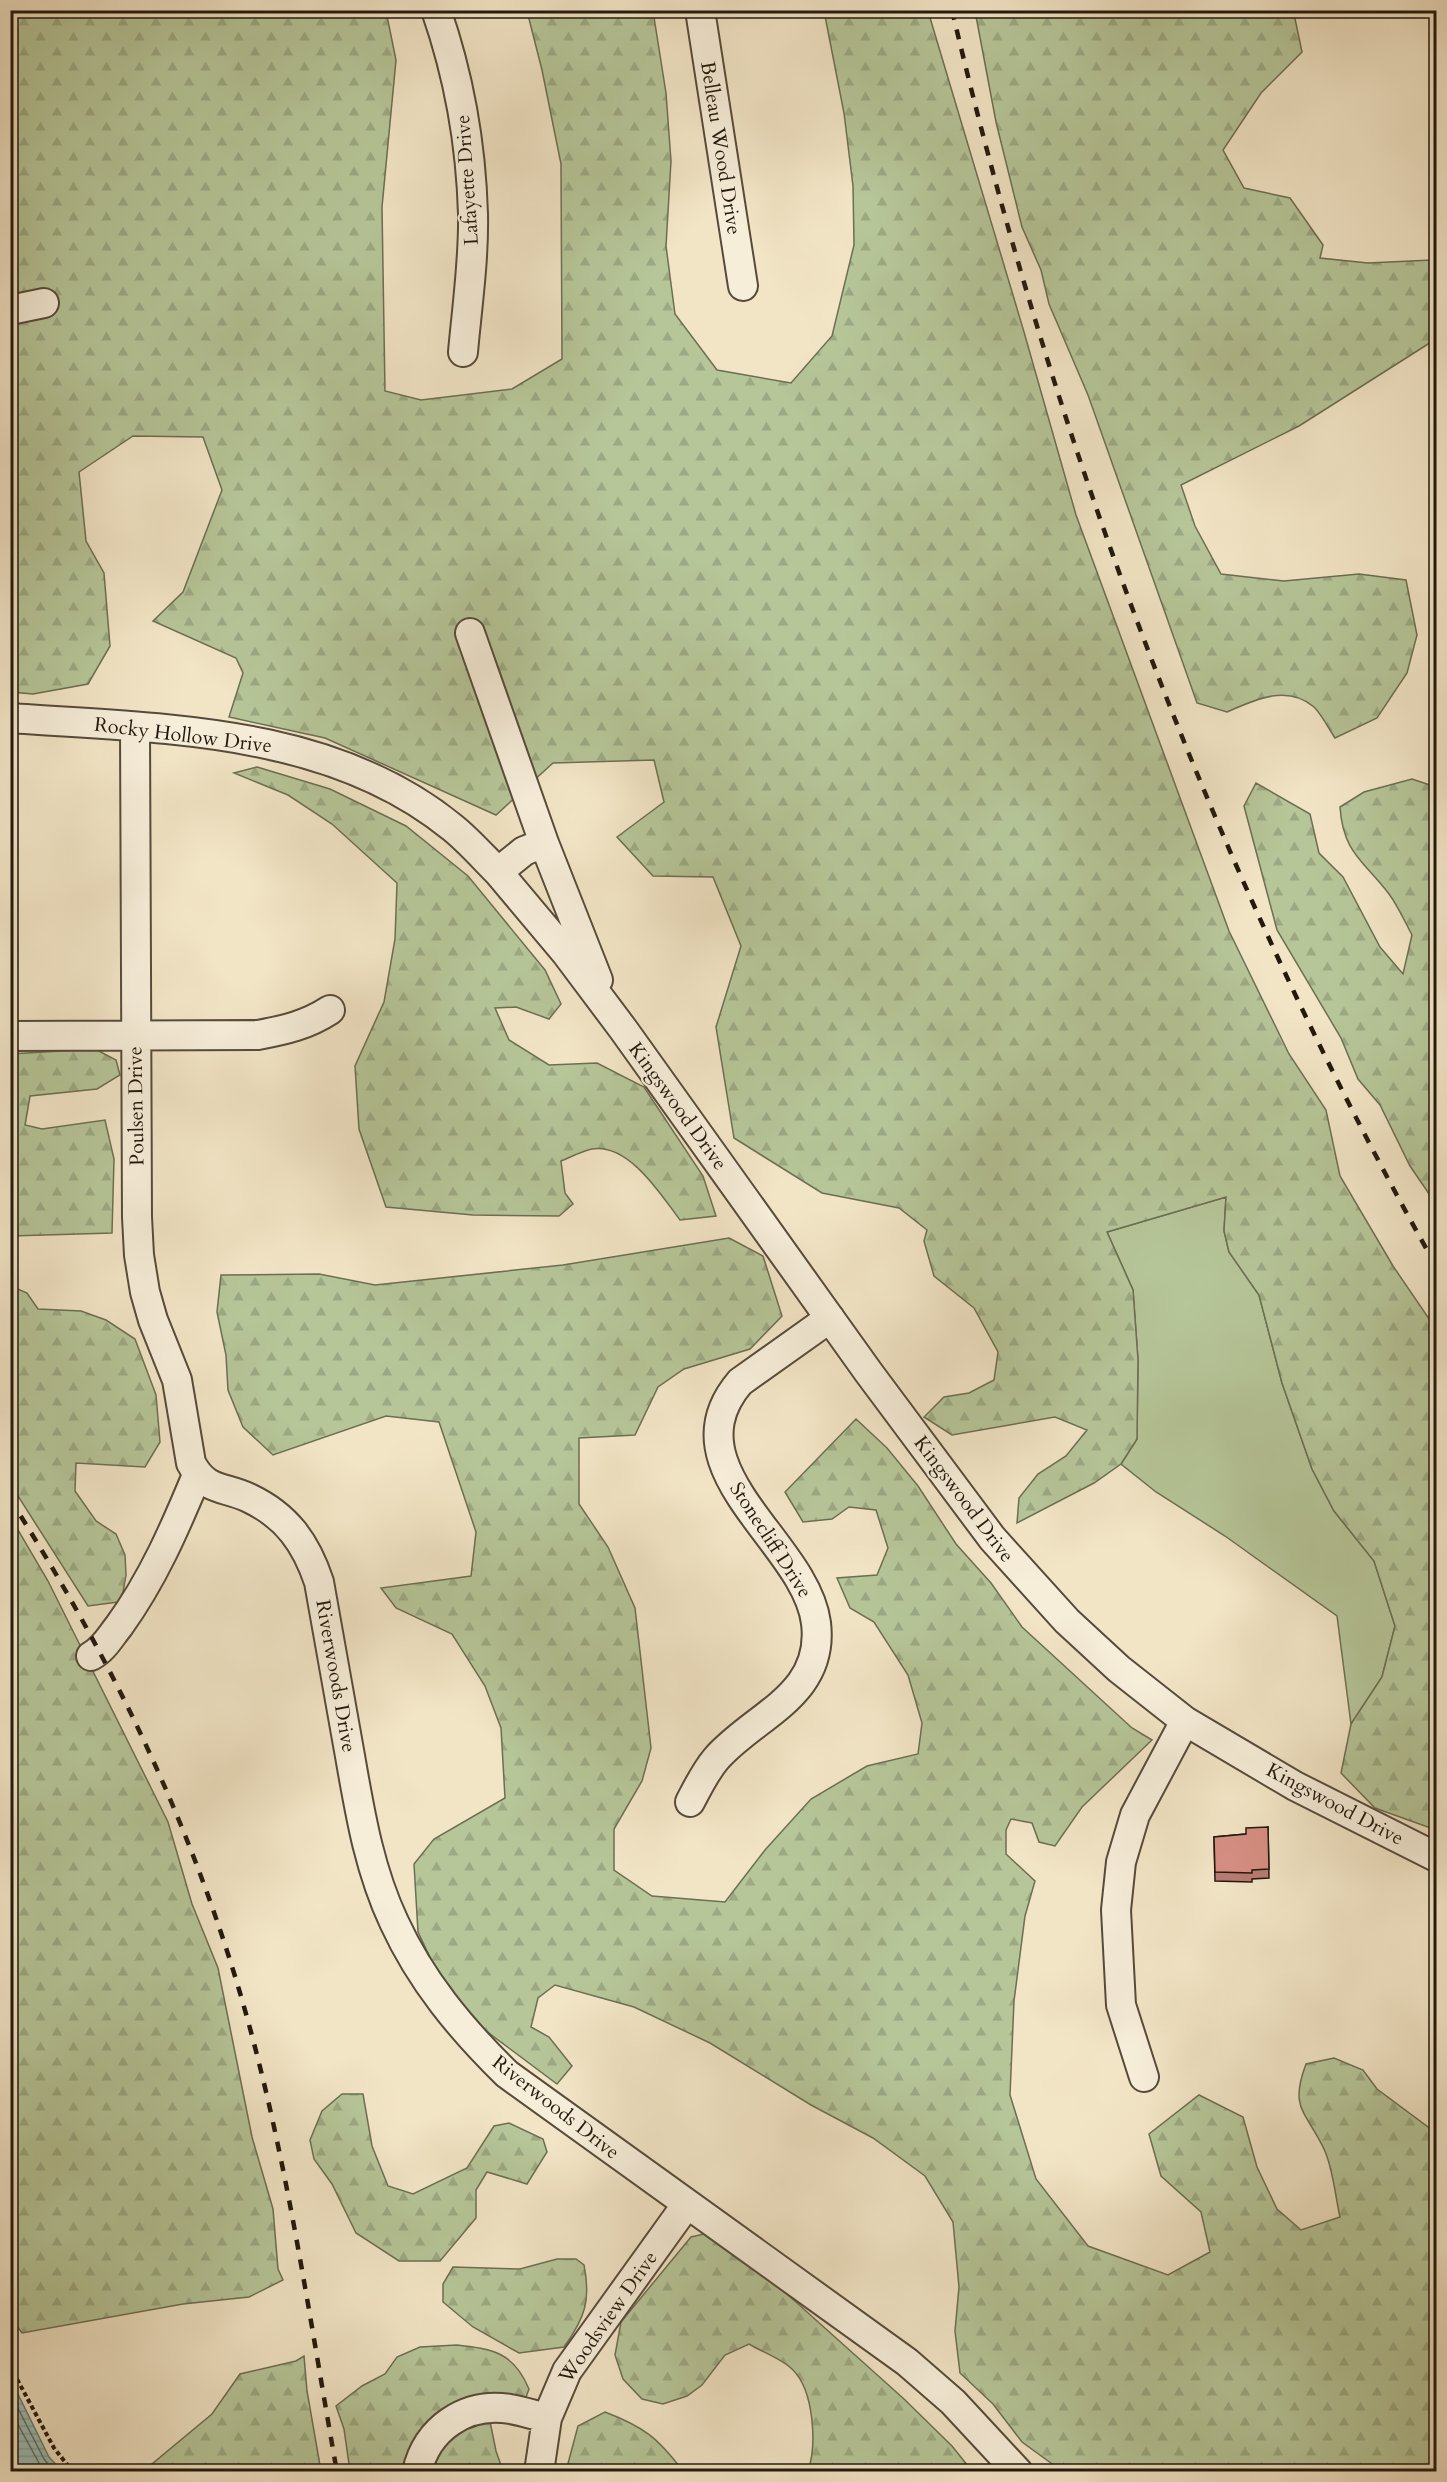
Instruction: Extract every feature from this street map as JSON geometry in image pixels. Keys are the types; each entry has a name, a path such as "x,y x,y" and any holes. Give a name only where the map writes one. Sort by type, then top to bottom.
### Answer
{"street":[{"name":"Lafayette Drive","path":"436,10 459,88 469,152 473,216 463,352"},
{"name":"Belleau Wood Drive","path":"700,10 743,286"},
{"path":"10,310 44,303"},
{"name":"Kingswood Drive","path":"470,633 544,843 611,1013"},
{"name":"Rocky Hollow Drive","path":"10,718 135,727 237,738 296,751 352,769 405,796 453,828 498,872"},
{"name":"Poulsen Drive","path":"135,727 139,1255 153,1320 177,1380 191,1463 198,1475"},
{"path":"498,872 524,851 544,843"},
{"name":"Kingswood Drive","path":"498,872 611,1013 830,1318 992,1538 1066,1621 1119,1669 1185,1721 1295,1786 1437,1857"},
{"path":"10,1036 258,1035 296,1027 330,1010"},
{"name":"Stonecliff Drive","path":"690,1802 716,1759 798,1688 814,1657 816,1642 813,1608 798,1577 733,1486 725,1464 720,1437 721,1416 729,1396 741,1382 830,1318"},
{"path":"92,1656 101,1651 126,1616 166,1550 198,1475"},
{"name":"Riverwoods Drive","path":"198,1475 212,1486 247,1497 268,1508 284,1520 298,1536 310,1556 319,1582 365,1838 378,1882 394,1922 429,1983 473,2040 507,2074 907,2362 953,2402 1018,2472"},
{"path":"1144,2077 1121,2005 1116,1910 1121,1862 1136,1815 1185,1721"},
{"name":"Woodsview Drive","path":"539,2472 551,2403 567,2372 687,2204"},
{"path":"417,2472 424,2451 434,2435 458,2415 482,2410 508,2409 547,2418"}],"path":[{"path":"10,2366 54,2448 73,2472"}],"green space":[{"path":"1286,10 1294,14 1302,52 1261,93 1223,150 1244,188 1290,198 1323,245 1320,258 1368,263 1432,260 1436,266 1436,339 1299,426 1181,485 1195,526 1221,574 1284,581 1359,574 1406,580 1417,635 1407,673 1377,718 1335,738 1314,707 1293,696 1270,696 1227,712 1197,703 1088,395 1049,304 1041,270 1022,227 996,122 975,11"},
{"path":"10,11 386,11 396,60 382,207 385,391 421,400 512,389 562,359 561,164 542,70 527,11 653,11 666,93 671,161 666,246 675,314 717,370 791,383 832,336 854,245 853,186 844,113 824,11 928,11 1076,515 1229,931 1289,1054 1326,1110 1340,1176 1393,1266 1436,1329 1436,1830 1375,1808 1341,1773 1351,1724 1382,1677 1395,1626 1374,1561 1334,1511 1312,1469 1282,1383 1259,1295 1229,1252 1224,1231 1226,1197 1107,1232 1133,1290 1138,1360 1137,1439 1121,1464 1094,1483 1017,1523 1019,1498 1038,1474 1066,1456 1087,1430 1055,1417 952,1435 924,1417 944,1397 969,1393 994,1380 998,1352 974,1308 934,1276 924,1241 927,1230 899,1208 822,1193 734,1138 716,1027 741,946 713,877 653,876 617,837 664,802 654,760 553,763 496,815 325,738 229,717 243,673 236,658 153,621 183,592 222,490 203,437 133,436 79,472 86,541 104,573 110,646 88,684 33,694 11,692"},
{"path":"257,767 330,789 406,826 468,876 545,970 561,1004 549,1019 516,1007 495,1008 509,1040 549,1065 597,1063 644,1087 703,1176 716,1216 680,1220 643,1173 619,1154 606,1149 588,1150 561,1161 565,1193 573,1204 559,1216 473,1215 386,1207 359,1129 355,1066 384,1002 395,939 397,883 332,824 288,795 234,773"},
{"path":"1412,779 1436,787 1436,1204 1410,1166 1380,1105 1358,1079 1341,1038 1277,930 1244,806 1256,783 1310,814 1319,853 1343,877 1380,947 1403,974 1412,935 1392,899 1350,846 1345,835 1340,807 1364,792"},
{"path":"95,1049 116,1060 120,1075 97,1089 30,1096 25,1125 42,1129 105,1120 114,1159 112,1233 11,1236 10,1054"},
{"path":"1226,1197 1224,1231 1229,1252 1259,1295 1282,1383 1312,1469 1334,1511 1374,1561 1395,1626 1382,1677 1351,1724 1337,1616 1225,1536 1156,1492 1121,1464 1137,1439 1138,1360 1133,1290 1107,1232"},
{"path":"729,1238 763,1256 782,1316 750,1349 684,1369 658,1387 635,1435 579,1438 579,1504 608,1547 635,1608 651,1748 642,1781 614,1829 614,1870 652,1896 725,1902 765,1850 811,1799 867,1766 918,1754 922,1723 908,1675 874,1622 850,1608 837,1578 877,1575 888,1548 876,1510 849,1507 832,1519 803,1522 785,1492 856,1419 887,1448 918,1486 956,1544 991,1583 1022,1627 1132,1728 1152,1740 1082,1807 1055,1846 1039,1842 1032,1823 1011,1819 1006,1830 1006,1854 1035,1881 1025,1916 1014,2001 1010,2095 1036,2179 1088,2246 1168,2275 1210,2252 1201,2212 1161,2176 1149,2134 1199,2095 1243,2117 1257,2167 1277,2209 1301,2230 1340,2217 1327,2156 1299,2101 1301,2079 1306,2064 1334,2058 1363,2070 1377,2089 1436,2133 1436,2471 1062,2471 1022,2442 993,2404 960,2373 955,2331 959,2287 953,2222 925,2176 873,2138 811,2105 710,2043 634,2007 555,1985 538,1998 531,2027 549,2037 572,2066 557,2084 474,2022 436,1970 418,1932 414,1864 434,1839 505,1798 501,1728 485,1686 452,1634 396,1608 381,1588 471,1576 476,1532 439,1422 386,1416 273,1455 243,1427 228,1390 226,1355 217,1312 221,1275 319,1274 375,1285 563,1265"},
{"path":"11,1286 27,1293 38,1309 81,1311 106,1320 135,1339 156,1395 160,1442 145,1467 76,1463 75,1491 96,1521 116,1534 125,1555 126,1575 123,1592 118,1602 88,1606 11,1485"},
{"path":"11,1518 48,1581 168,1822 192,1904 218,1968 252,2137 273,2209 278,2269 283,2280 249,2297 183,2304 22,2333 11,2318"},
{"path":"342,2094 363,2094 372,2146 388,2186 413,2194 467,2168 494,2126 509,2123 543,2139 547,2152 527,2184 487,2172 476,2190 476,2218 440,2261 399,2261 356,2233 332,2184 314,2159 310,2140 322,2111"},
{"path":"708,2233 787,2294 904,2399 952,2446 972,2471 808,2471 812,2447 812,2419 800,2379 784,2362 749,2344 725,2355 702,2385 687,2396 663,2404 642,2399 623,2379 615,2355 621,2322 691,2237"},
{"path":"557,2259 576,2259 584,2265 587,2288 581,2318 564,2347 519,2353 473,2327 443,2302 443,2284 453,2267 520,2269"},
{"path":"457,2345 482,2348 501,2355 517,2368 529,2389 526,2397 503,2403 485,2397 496,2451 503,2471 350,2471 344,2429 336,2406 362,2386 385,2374 397,2357 420,2347"},
{"path":"304,2356 307,2391 321,2471 139,2471 147,2468 212,2414 240,2374 296,2361"},
{"path":"605,2412 649,2434 683,2471 566,2471 578,2426"}],"water":[{"path":"11,2380 49,2457 62,2471 15,2471 11,2461"}],"building":[{"path":"1268,1827 1269,1869 1252,1870 1252,1873 1215,1872 1214,1837 1246,1834 1246,1828"}],"railway":[{"path":"952,10 993,173 1040,335 1092,496 1150,656 1214,813 1282,967 1357,1118 1436,1266"},
{"path":"10,1499 78,1613 138,1728 190,1848 213,1910 252,2034 281,2158 337,2472"}]}
